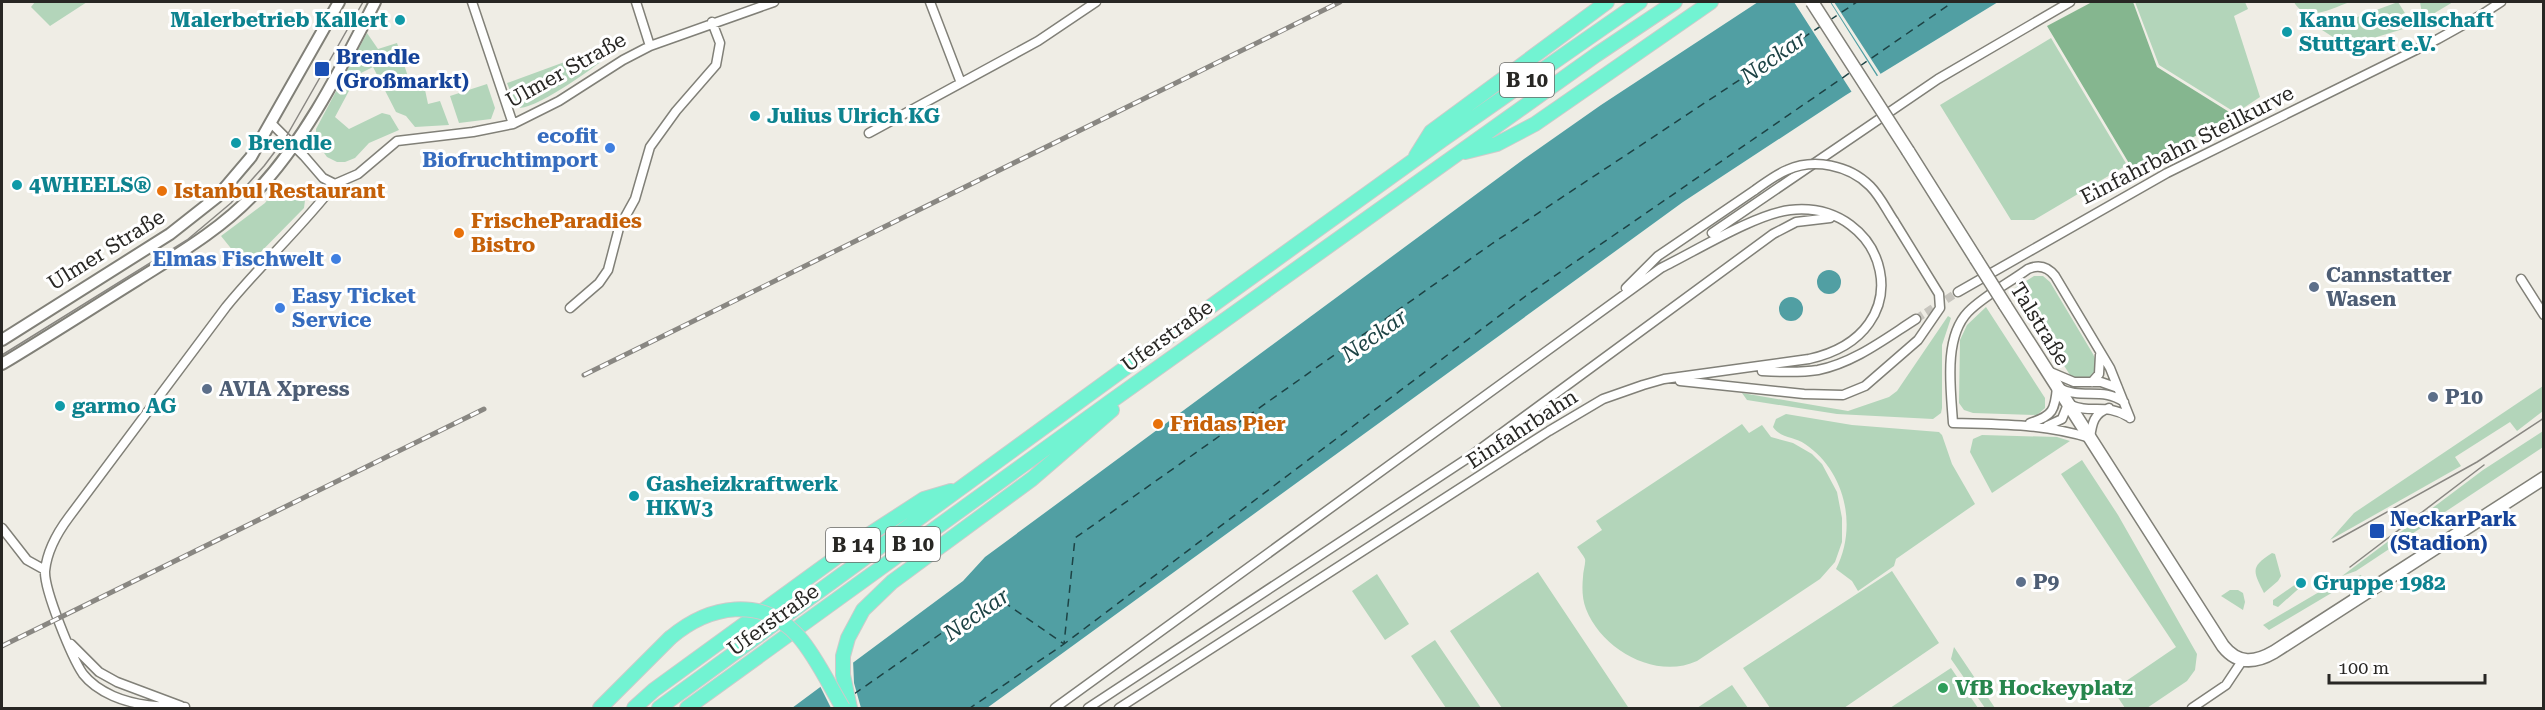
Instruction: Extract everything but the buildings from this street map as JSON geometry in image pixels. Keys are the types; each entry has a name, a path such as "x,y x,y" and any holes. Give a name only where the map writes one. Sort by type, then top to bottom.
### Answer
{"highway":[{"name":"B 10","path":"1414,161 1431,132 1606,2"},
{"name":"Uferstraße","path":"659,708 1414,161 1640,2"},
{"name":"Uferstraße","path":"687,708 1454,156 1675,2"},
{"name":"B 10","path":"1454,156 1497,144 1535,124 1711,2"},
{"name":"B 14","path":"850,708 843,675 843,656 848,638 863,610 892,582 1032,479 1089,431 1140,381"},
{"name":"B 14","path":"634,708 680,670 856,543 924,499 964,486"},
{"path":"600,708 670,638 694,620 719,611 743,609 765,614 786,625 797,635 815,660 843,708"}],"main road":[{"name":"Talstraße","path":"1812,2 2223,646 2228,653 2242,661"},
{"path":"2242,661 2259,660 2274,652 2544,478"}],"street":[{"name":"Ulmer Straße","path":"2,340 195,216 234,178 271,123 339,2"},
{"name":"Ulmer Straße","path":"2,364 190,247 228,220 256,192 293,145 314,112 375,2"},
{"path":"472,2 513,124"},
{"path":"636,2 650,45"},
{"name":"Ulmer Straße","path":"335,184 358,174 397,141 473,132 513,124 559,101 650,45 774,2"},
{"path":"930,2 961,83"},
{"path":"869,133 1038,41 1096,2"},
{"path":"1712,233 1938,79 2070,2"},
{"name":"Einfahrbahn Steilkurve","path":"1958,292 2103,208 2215,147 2438,39 2501,2"},
{"path":"570,308 599,283 608,270 619,228 635,199 654,139 716,65 720,43 712,22"},
{"path":"187,708 148,707 112,696 85,676 74,660 50,597 45,570 56,535 69,517 247,282 335,184 323,178 271,123"},
{"path":"1611,303 1658,256 1755,190 1793,168 1811,164 1829,165 1853,174 1869,184 1939,294 1941,303 1937,313 1918,340 1865,386 1836,396 1664,380"},
{"name":"Einfahrbahn","path":"1056,708 1661,268 1774,214 1802,210 1826,213 1840,219 1859,233 1877,260 1881,282 1878,308 1869,326 1857,339 1831,354 1744,370 1664,380 1624,390 1581,411 1119,708"},
{"name":"Einfahrbahn","path":"1088,708 1468,458 1785,227 1808,219 1840,219"},
{"path":"2100,351 2055,276 2049,270 2041,267 2028,269 1969,311 1959,325 1952,343 1953,423 2026,424 2090,438 2096,416 2109,408"},
{"path":"2521,279 2544,315"},
{"path":"1744,370 1796,372 1831,366 1866,351 1916,319"},
{"name":"Talstraße","path":"2100,351 2110,368 2124,402"},
{"name":"Talstraße","path":"2092,382 2097,379 2100,370 2100,351"},
{"path":"2100,394 2109,383 2110,368"},
{"path":"2046,370 2070,381 2092,382"},
{"name":"Talstraße","path":"2092,382 2109,383 2119,388"},
{"path":"2026,424 2050,414 2055,405 2057,387 2079,395 2111,394 2124,402 2130,418 2109,408 2088,409 2068,404 2062,419 2044,427"},
{"path":"2,528 27,560 45,570"},
{"path":"69,642 99,672 117,682 187,708"},
{"path":"2192,708 2226,685 2242,661"}],"green space":[{"path":"35,2 87,2 50,26 31,7"},
{"path":"2092,2 2133,2 2157,67 2234,115 2133,170 2047,26"},
{"path":"2135,2 2245,2 2248,9 2234,16 2260,97 2236,113 2159,65"},
{"path":"2294,2 2350,2 2312,13 2299,9"},
{"path":"2398,2 2413,26 2347,46 2322,30"},
{"path":"2420,2 2453,2 2423,20"},
{"path":"367,33 378,49 397,43 412,89 424,85 428,104 440,101 449,125 415,127 406,116 396,112 373,67 347,80 351,87 335,117 349,129 382,113 390,115 399,130 369,143 355,158 337,162 327,157 316,142 316,129"},
{"path":"2051,38 2127,165 2034,220 2011,220 1940,105"},
{"path":"619,42 617,50 555,93 530,106 520,108 515,103 507,83"},
{"path":"487,84 495,108 491,119 459,123 450,96"},
{"path":"307,185 304,208 246,267 221,236 265,203 277,187"},
{"path":"2034,276 2043,276 2050,282 2093,354 2095,368 2088,379 2075,379 2070,375 2015,288"},
{"path":"1986,307 2045,398 2045,408 2037,415 1973,413 1964,410 1959,403 1960,340 1967,325"},
{"path":"1948,316 1951,318 1942,345 1942,408 1941,413 1933,419 1837,414 1747,400 1742,393 1848,411 1889,397 1897,391"},
{"path":"2543,386 2543,411 2517,431 2510,422 2455,457 2461,466 2330,540 2354,513"},
{"path":"1786,414 1852,425 1939,432 1952,464 1975,504 1896,559 1894,566 1858,591 1852,581 1836,569 1843,552 1846,535 1844,500 1838,484 1819,455 1805,444 1776,431 1773,427 1776,419"},
{"path":"1742,424 1749,433 1762,425 1771,437 1793,443 1812,454 1822,464 1837,492 1842,518 1842,542 1835,562 1820,579 1697,661 1681,666 1665,667 1632,658 1604,637 1586,609 1582,589 1585,559 1577,547 1602,530 1596,521"},
{"path":"2543,431 2543,447 2356,571 2342,576 2483,470"},
{"path":"1982,435 2057,437 2070,441 1992,493 1970,452 1973,439"},
{"path":"2082,460 2118,515 2197,654 2195,670 2187,681 2147,708 2125,708 2113,690 2176,647 2061,474"},
{"path":"2272,553 2275,554 2281,576 2264,593 2256,570 2260,562"},
{"path":"1892,571 1939,643 1844,708 1770,708 1743,668"},
{"path":"1538,572 1628,707 1502,708 1450,631"},
{"path":"1377,574 1409,624 1385,640 1352,591"},
{"path":"2361,575 2363,580 2350,582 2269,630 2263,625 2331,585"},
{"path":"2303,579 2305,583 2278,607 2273,605 2273,600"},
{"path":"2230,590 2243,593 2245,602 2243,610 2221,596"},
{"path":"1435,640 1481,708 1446,708 1411,656"},
{"path":"1954,647 1995,708 1985,708 1951,659"},
{"name":"VfB Hockeyplatz","path":"1951,668 1978,708 1890,708"},
{"path":"1732,685 1748,708 1697,708"}],"water":[{"name":"Neckar","path":"1758,2 1998,2 1846,95 1683,202 987,708 792,708 963,581 985,557 1524,159 1601,105"},
{"path":"1829,270 1837,274 1841,282 1837,290 1829,294 1821,290 1817,282 1821,274"},
{"path":"1791,297 1799,301 1803,309 1799,317 1791,321 1783,317 1779,309 1783,301"}],"pier":[{"path":"1794,2 1830,2 1878,78 1853,94"},
{"path":"1831,2 1834,2 1882,76 1879,77"},
{"path":"853,660 854,683 861,708 831,708 819,684"}],"ferry route":[{"path":"1830,20 1857,2"},
{"path":"1860,66 1953,2"},
{"path":"1821,26 1493,243 1075,538 1064,644 1527,295 1851,72"},
{"path":"854,694 995,596 1064,644 970,708"}],"tunnel":[{"path":"1916,319 1958,292"}],"tram line":[{"path":"2,355 187,240 231,203 286,137 363,2"},
{"path":"2333,542 2477,462 2544,418"},
{"path":"2350,567 2484,465"}],"railway":[{"path":"584,375 1340,2"},
{"path":"2,646 484,409"}],"place":[{"name":"Malerbetrieb Kallert","path":"400,20"},
{"name":"Kanu Gesellschaft Stuttgart e.V.","path":"2287,32"},
{"name":"Brendle (Großmarkt)","path":"322,69"},
{"name":"Julius Ulrich KG","path":"755,116"},
{"name":"Brendle","path":"236,143"},
{"name":"ecofit Biofruchtimport","path":"610,148"},
{"name":"4WHEELS®","path":"17,185"},
{"name":"Istanbul Restaurant","path":"162,191"},
{"name":"FrischeParadies Bistro","path":"459,233"},
{"name":"Elmas Fischwelt","path":"336,259"},
{"name":"Cannstatter Wasen","path":"2314,287"},
{"name":"Easy Ticket Service","path":"280,308"},
{"name":"AVIA Xpress","path":"207,389"},
{"name":"P10","path":"2433,397"},
{"name":"garmo AG","path":"60,406"},
{"name":"Fridas Pier","path":"1158,424"},
{"name":"Gasheizkraftwerk HKW3","path":"634,496"},
{"name":"NeckarPark (Stadion)","path":"2377,531"},
{"name":"P9","path":"2021,582"},
{"name":"Gruppe 1982","path":"2301,583"},
{"name":"VfB Hockeyplatz","path":"1943,688"}]}
